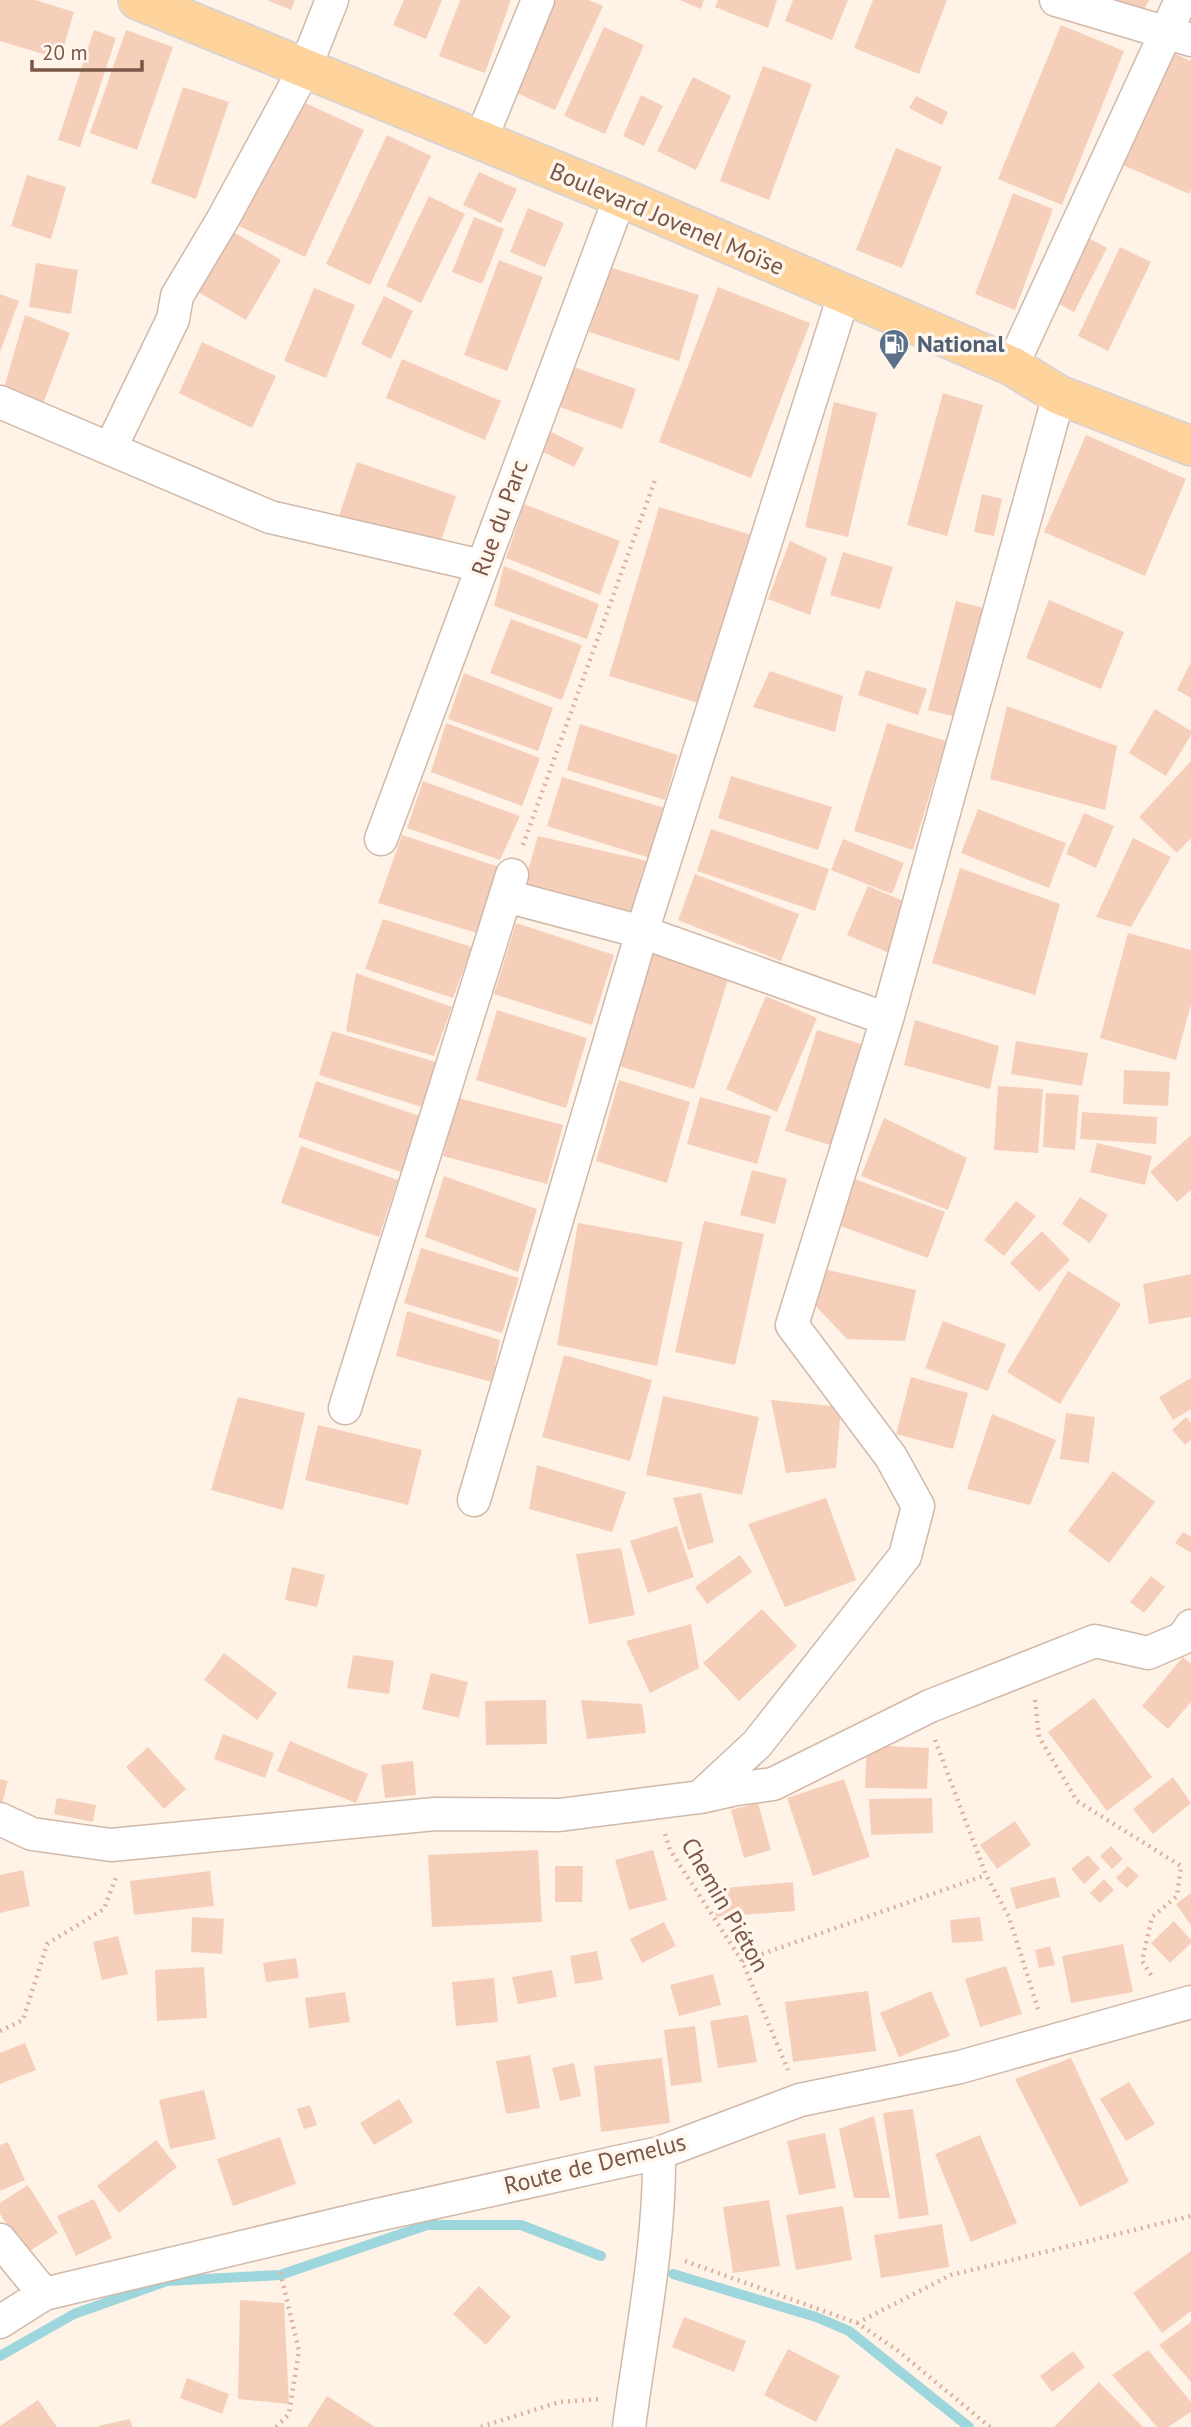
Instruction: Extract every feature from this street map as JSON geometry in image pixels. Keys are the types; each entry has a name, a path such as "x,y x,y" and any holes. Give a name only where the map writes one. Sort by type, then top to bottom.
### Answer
{"main road":[{"name":"Boulevard Jovenel Moïse","path":"138,0 620,197 844,296 1012,366 1059,395 1191,446"}],"street":[{"path":"110,449 173,319 177,296 223,219 305,68 332,0"},
{"path":"481,139 538,0"},
{"path":"1056,0 1178,36"},
{"path":"1012,366 1178,36 1181,0"},
{"name":"Rue du Parc","path":"381,839 620,197"},
{"path":"474,1500 642,932 844,296"},
{"path":"700,1797 757,1744 905,1556 918,1506 891,1457 792,1325 887,1019 1059,395"},
{"path":"0,402 270,517 482,566"},
{"path":"345,1408 509,886 887,1019"},
{"path":"0,1819 32,1834 111,1845 435,1814 559,1815 700,1797 773,1784 924,1710 1095,1641 1148,1653 1183,1638 1191,1626"},
{"name":"Route de Demelus","path":"0,2322 44,2294 368,2217 659,2153 800,2100 960,2067 1181,2005"},
{"path":"631,2412 660,2197 659,2153"},
{"path":"0,2241 44,2294"}],"path":[{"path":"509,886 655,480"},
{"path":"1031,1668 1039,1737 1077,1801 1181,1866 1177,1896 1152,1917 1142,1961 1181,2005"},
{"path":"924,1710 986,1875 1009,1917 1048,2043"},
{"name":"Chemin Piéton","path":"656,1803 670,1850 742,1961 800,2100"},
{"path":"0,2031 23,2020 47,1944 104,1909 127,1843"},
{"path":"742,1961 986,1875"},
{"path":"857,2323 951,2274 1191,2216"},
{"path":"274,2239 299,2351 289,2414 276,2427"},
{"path":"654,2250 857,2323 897,2350 990,2427"},
{"path":"481,2427 559,2402 631,2412"}],"building":[{"path":"0,0 35,0 74,12 60,59 0,41"},
{"path":"267,0 295,0 291,10"},
{"path":"404,0 442,0 426,39 393,25"},
{"path":"460,0 511,0 485,73 439,56"},
{"path":"552,0 589,0 603,6 555,110 510,90"},
{"path":"680,0 704,0 701,9"},
{"path":"718,0 777,0 768,28 715,7"},
{"path":"793,0 848,0 832,40 785,21"},
{"path":"873,0 947,0 919,74 854,48"},
{"path":"1112,0 1149,0 1141,16"},
{"path":"1061,25 1124,51 1062,205 998,179"},
{"path":"604,27 644,45 605,134 564,116"},
{"path":"94,30 116,38 80,147 58,140"},
{"path":"126,30 173,47 137,150 90,133"},
{"path":"1171,52 1191,61 1189,194 1121,164"},
{"path":"763,66 812,84 769,200 720,181"},
{"path":"693,77 731,96 696,170 657,151"},
{"path":"183,87 229,102 196,199 151,183"},
{"path":"641,95 663,106 644,146 623,136"},
{"path":"916,96 948,112 942,125 909,108"},
{"path":"297,99 364,130 305,257 239,226"},
{"path":"387,135 431,156 370,285 326,264"},
{"path":"896,148 942,167 902,268 856,250"},
{"path":"479,172 517,189 501,223 463,205"},
{"path":"27,175 66,187 51,239 11,226"},
{"path":"1013,193 1053,209 1015,310 975,294"},
{"path":"429,196 465,214 421,303 386,286"},
{"path":"528,208 564,223 545,267 510,252"},
{"path":"474,217 504,229 482,284 452,272"},
{"path":"225,227 281,260 246,320 190,287"},
{"path":"1085,236 1107,248 1074,312 1053,301"},
{"path":"1120,247 1151,262 1108,351 1078,336"},
{"path":"499,260 543,277 507,371 464,355"},
{"path":"36,263 78,270 71,314 29,307"},
{"path":"609,267 699,295 679,361 589,332"},
{"path":"718,287 810,323 751,478 659,442"},
{"path":"314,288 355,305 326,378 284,361"},
{"path":"0,294 19,301 0,352"},
{"path":"384,296 413,311 391,359 361,344"},
{"path":"25,315 70,333 41,409 2,395"},
{"path":"202,342 276,376 252,428 179,393"},
{"path":"402,359 501,401 485,440 386,398"},
{"path":"571,366 636,389 622,429 557,406"},
{"path":"943,393 983,405 947,536 907,525"},
{"path":"834,402 877,413 848,537 805,527"},
{"path":"547,430 584,448 574,467 537,449"},
{"path":"1086,435 1186,479 1145,576 1044,532"},
{"path":"357,462 456,496 437,553 338,519"},
{"path":"982,494 1002,499 994,536 974,532"},
{"path":"524,504 620,541 600,595 506,558"},
{"path":"659,507 755,536 705,705 609,676"},
{"path":"790,541 827,558 810,615 768,599"},
{"path":"843,552 893,567 880,609 830,595"},
{"path":"504,566 599,604 587,639 494,606"},
{"path":"1049,600 1124,632 1101,689 1026,658"},
{"path":"956,601 992,610 964,719 928,710"},
{"path":"511,619 582,645 562,700 490,673"},
{"path":"1191,662 1191,698 1177,690"},
{"path":"866,670 927,689 918,715 858,695"},
{"path":"770,671 843,696 835,732 753,707"},
{"path":"464,673 553,708 538,751 448,719"},
{"path":"1007,706 1117,746 1105,810 990,779"},
{"path":"1155,709 1191,731 1166,776 1129,753"},
{"path":"446,723 540,758 522,806 431,772"},
{"path":"887,723 946,741 913,850 854,831"},
{"path":"580,724 678,755 665,800 567,770"},
{"path":"1191,761 1191,838 1177,853 1139,817"},
{"path":"731,776 832,807 818,850 718,818"},
{"path":"562,777 668,809 653,859 547,826"},
{"path":"423,781 520,816 500,860 407,828"},
{"path":"978,809 1066,843 1049,888 961,853"},
{"path":"1084,813 1114,826 1096,868 1066,854"},
{"path":"711,829 829,869 815,911 697,871"},
{"path":"402,835 502,868 480,934 378,903"},
{"path":"538,836 652,862 629,922 522,891"},
{"path":"1133,838 1171,857 1131,927 1096,917"},
{"path":"843,839 904,863 892,894 831,870"},
{"path":"960,868 1060,904 1035,995 932,963"},
{"path":"695,874 799,914 781,961 678,920"},
{"path":"868,886 915,906 894,955 847,935"},
{"path":"383,919 472,947 453,998 365,969"},
{"path":"516,923 614,955 592,1025 494,994"},
{"path":"1128,933 1191,950 1191,1004 1176,1060 1100,1038"},
{"path":"654,946 731,970 694,1089 616,1065"},
{"path":"356,973 452,1007 434,1056 346,1031"},
{"path":"766,996 817,1018 777,1112 726,1089"},
{"path":"497,1010 587,1038 566,1108 476,1080"},
{"path":"915,1020 999,1046 990,1089 904,1065"},
{"path":"817,1030 864,1045 833,1146 785,1131"},
{"path":"332,1031 436,1062 422,1107 319,1075"},
{"path":"1016,1041 1088,1053 1082,1086 1011,1074"},
{"path":"1124,1070 1170,1072 1168,1106 1123,1104"},
{"path":"619,1080 690,1102 667,1183 596,1161"},
{"path":"316,1081 420,1116 401,1172 298,1137"},
{"path":"998,1086 1043,1089 1038,1153 994,1150"},
{"path":"1046,1093 1079,1095 1075,1150 1043,1147"},
{"path":"700,1097 771,1116 757,1164 687,1144"},
{"path":"458,1098 563,1125 547,1184 443,1156"},
{"path":"1082,1112 1157,1117 1156,1144 1080,1139"},
{"path":"884,1118 967,1158 948,1210 861,1176"},
{"path":"1191,1135 1191,1190 1177,1202 1150,1172"},
{"path":"1097,1143 1152,1156 1145,1185 1090,1172"},
{"path":"301,1146 398,1180 379,1237 281,1203"},
{"path":"752,1170 787,1179 775,1224 740,1215"},
{"path":"444,1176 537,1209 518,1272 425,1237"},
{"path":"852,1178 945,1212 928,1258 835,1224"},
{"path":"1080,1197 1108,1215 1090,1243 1062,1224"},
{"path":"1016,1201 1036,1216 1004,1256 984,1240"},
{"path":"704,1221 764,1234 735,1365 675,1352"},
{"path":"578,1223 683,1242 657,1366 557,1345"},
{"path":"1042,1231 1070,1260 1039,1292 1010,1263"},
{"path":"421,1248 519,1278 502,1333 404,1303"},
{"path":"819,1268 916,1290 905,1341 847,1339 811,1301"},
{"path":"1068,1271 1121,1304 1060,1404 1007,1372"},
{"path":"1191,1274 1191,1317 1149,1324 1143,1284"},
{"path":"407,1311 500,1340 492,1382 396,1356"},
{"path":"943,1321 1006,1344 988,1391 925,1368"},
{"path":"564,1355 652,1380 630,1461 542,1437"},
{"path":"911,1377 968,1393 953,1449 896,1434"},
{"path":"1191,1378 1191,1409 1173,1420 1159,1397"},
{"path":"663,1396 759,1417 742,1495 646,1475"},
{"path":"238,1397 305,1413 283,1510 211,1490"},
{"path":"771,1400 841,1407 836,1468 786,1473"},
{"path":"1066,1413 1095,1417 1089,1463 1060,1459"},
{"path":"992,1414 1056,1440 1030,1505 967,1489"},
{"path":"1186,1417 1191,1423 1191,1439 1185,1445 1172,1430"},
{"path":"318,1425 422,1450 408,1505 305,1480"},
{"path":"537,1465 626,1492 612,1532 529,1509"},
{"path":"1113,1471 1155,1502 1109,1563 1068,1531"},
{"path":"701,1493 714,1542 688,1550 673,1498"},
{"path":"826,1498 856,1580 785,1607 748,1524"},
{"path":"677,1526 694,1577 648,1593 630,1541"},
{"path":"1183,1532 1191,1537 1191,1553 1175,1543"},
{"path":"621,1548 635,1615 589,1624 576,1554"},
{"path":"740,1555 752,1572 707,1604 695,1587"},
{"path":"292,1567 325,1575 317,1607 285,1600"},
{"path":"1151,1576 1165,1587 1144,1613 1130,1602"},
{"path":"762,1609 797,1646 739,1701 703,1663"},
{"path":"691,1624 699,1668 650,1693 626,1641"},
{"path":"224,1653 277,1693 257,1720 204,1680"},
{"path":"353,1655 394,1661 389,1694 347,1688"},
{"path":"1183,1657 1191,1664 1191,1702 1168,1729 1142,1706"},
{"path":"431,1673 468,1682 459,1718 422,1709"},
{"path":"1094,1698 1152,1777 1107,1811 1048,1732"},
{"path":"546,1700 547,1744 486,1745 485,1701"},
{"path":"581,1700 642,1704 646,1733 587,1739"},
{"path":"223,1734 274,1753 265,1778 214,1759"},
{"path":"290,1741 368,1774 356,1803 277,1771"},
{"path":"867,1745 929,1748 927,1789 865,1788"},
{"path":"148,1747 186,1789 164,1809 126,1767"},
{"path":"413,1761 416,1795 385,1798 381,1765"},
{"path":"1173,1777 1191,1803 1153,1834 1133,1809"},
{"path":"0,1779 8,1781 1,1807 0,1806"},
{"path":"844,1779 870,1857 813,1876 787,1798"},
{"path":"57,1798 96,1805 93,1822 54,1814"},
{"path":"932,1798 933,1833 871,1835 869,1799"},
{"path":"758,1803 771,1850 744,1858 731,1810"},
{"path":"1015,1821 1031,1845 997,1869 980,1845"},
{"path":"1111,1846 1123,1859 1112,1869 1100,1856"},
{"path":"538,1850 542,1922 432,1927 428,1855"},
{"path":"653,1850 667,1900 629,1910 615,1860"},
{"path":"1088,1855 1100,1869 1084,1884 1071,1869"},
{"path":"555,1866 583,1866 582,1902 555,1902"},
{"path":"1128,1866 1139,1876 1127,1888 1116,1878"},
{"path":"23,1870 30,1906 0,1913 0,1875"},
{"path":"210,1871 214,1906 134,1915 130,1881"},
{"path":"1055,1877 1060,1897 1016,1909 1010,1888"},
{"path":"1104,1879 1114,1890 1100,1903 1090,1893"},
{"path":"793,1882 795,1911 716,1917 713,1889"},
{"path":"1191,1893 1191,1925 1176,1904"},
{"path":"192,1917 224,1919 222,1954 191,1952"},
{"path":"980,1917 983,1941 952,1943 950,1920"},
{"path":"1174,1921 1191,1943 1170,1963 1151,1943"},
{"path":"664,1922 676,1946 642,1963 630,1939"},
{"path":"118,1936 128,1974 102,1980 93,1942"},
{"path":"1123,1944 1133,1992 1071,2003 1062,1956"},
{"path":"1050,1946 1055,1965 1039,1968 1035,1950"},
{"path":"597,1951 603,1980 575,1984 570,1956"},
{"path":"296,1958 299,1978 266,1982 263,1963"},
{"path":"1006,1966 1022,2014 980,2027 965,1979"},
{"path":"204,1967 207,2018 157,2021 155,1970"},
{"path":"552,1970 557,1997 518,2004 512,1977"},
{"path":"713,1974 721,2005 679,2016 670,1985"},
{"path":"494,1978 498,2022 456,2026 452,1982"},
{"path":"868,1991 876,2051 793,2062 785,2002"},
{"path":"931,1991 950,2036 899,2057 880,2013"},
{"path":"345,1992 350,2022 309,2028 305,1998"},
{"path":"748,2015 757,2062 718,2068 710,2021"},
{"path":"695,2026 702,2082 671,2086 664,2030"},
{"path":"25,2043 36,2070 0,2084 0,2053"},
{"path":"530,2055 540,2108 506,2114 496,2061"},
{"path":"662,2058 670,2123 601,2132 594,2066"},
{"path":"1071,2058 1129,2182 1080,2207 1015,2079"},
{"path":"574,2063 581,2096 560,2101 552,2068"},
{"path":"1129,2082 1155,2124 1126,2141 1100,2099"},
{"path":"204,2090 216,2139 170,2149 159,2100"},
{"path":"399,2099 413,2122 374,2145 360,2123"},
{"path":"310,2105 317,2125 304,2129 297,2109"},
{"path":"913,2109 929,2215 899,2219 883,2113"},
{"path":"874,2116 890,2198 854,2198 839,2129"},
{"path":"825,2133 836,2188 799,2195 787,2141"},
{"path":"980,2135 1017,2223 971,2242 935,2154"},
{"path":"280,2137 296,2184 233,2206 217,2159"},
{"path":"156,2140 177,2167 119,2213 97,2186"},
{"path":"8,2142 25,2180 0,2191 0,2145"},
{"path":"28,2185 58,2233 25,2254 0,2214 0,2203"},
{"path":"94,2199 112,2238 76,2256 57,2216"},
{"path":"769,2200 780,2266 733,2273 723,2207"},
{"path":"843,2206 852,2260 796,2270 786,2215"},
{"path":"942,2224 949,2267 881,2278 874,2235"},
{"path":"1191,2251 1191,2311 1162,2333 1133,2293"},
{"path":"479,2286 511,2317 486,2345 453,2314"},
{"path":"240,2300 284,2303 289,2404 238,2399"},
{"path":"684,2317 746,2341 734,2372 672,2347"},
{"path":"1191,2322 1191,2382 1159,2345"},
{"path":"788,2349 840,2376 816,2422 764,2395"},
{"path":"1148,2350 1191,2402 1191,2412 1168,2427 1157,2427 1112,2375"},
{"path":"1073,2351 1085,2367 1052,2392 1040,2376"},
{"path":"187,2378 229,2394 222,2414 180,2398"},
{"path":"1099,2382 1143,2427 1054,2427"},
{"path":"327,2396 375,2427 307,2427"},
{"path":"38,2400 57,2427 0,2427 0,2426"},
{"path":"130,2419 132,2427 98,2427 98,2426"}],"waterway":[{"path":"0,2356 74,2314 167,2281 280,2275 427,2225 521,2225 601,2256"},
{"path":"673,2274 816,2317 849,2331 969,2427"}],"place":[{"name":"National","path":"894,371"}]}
